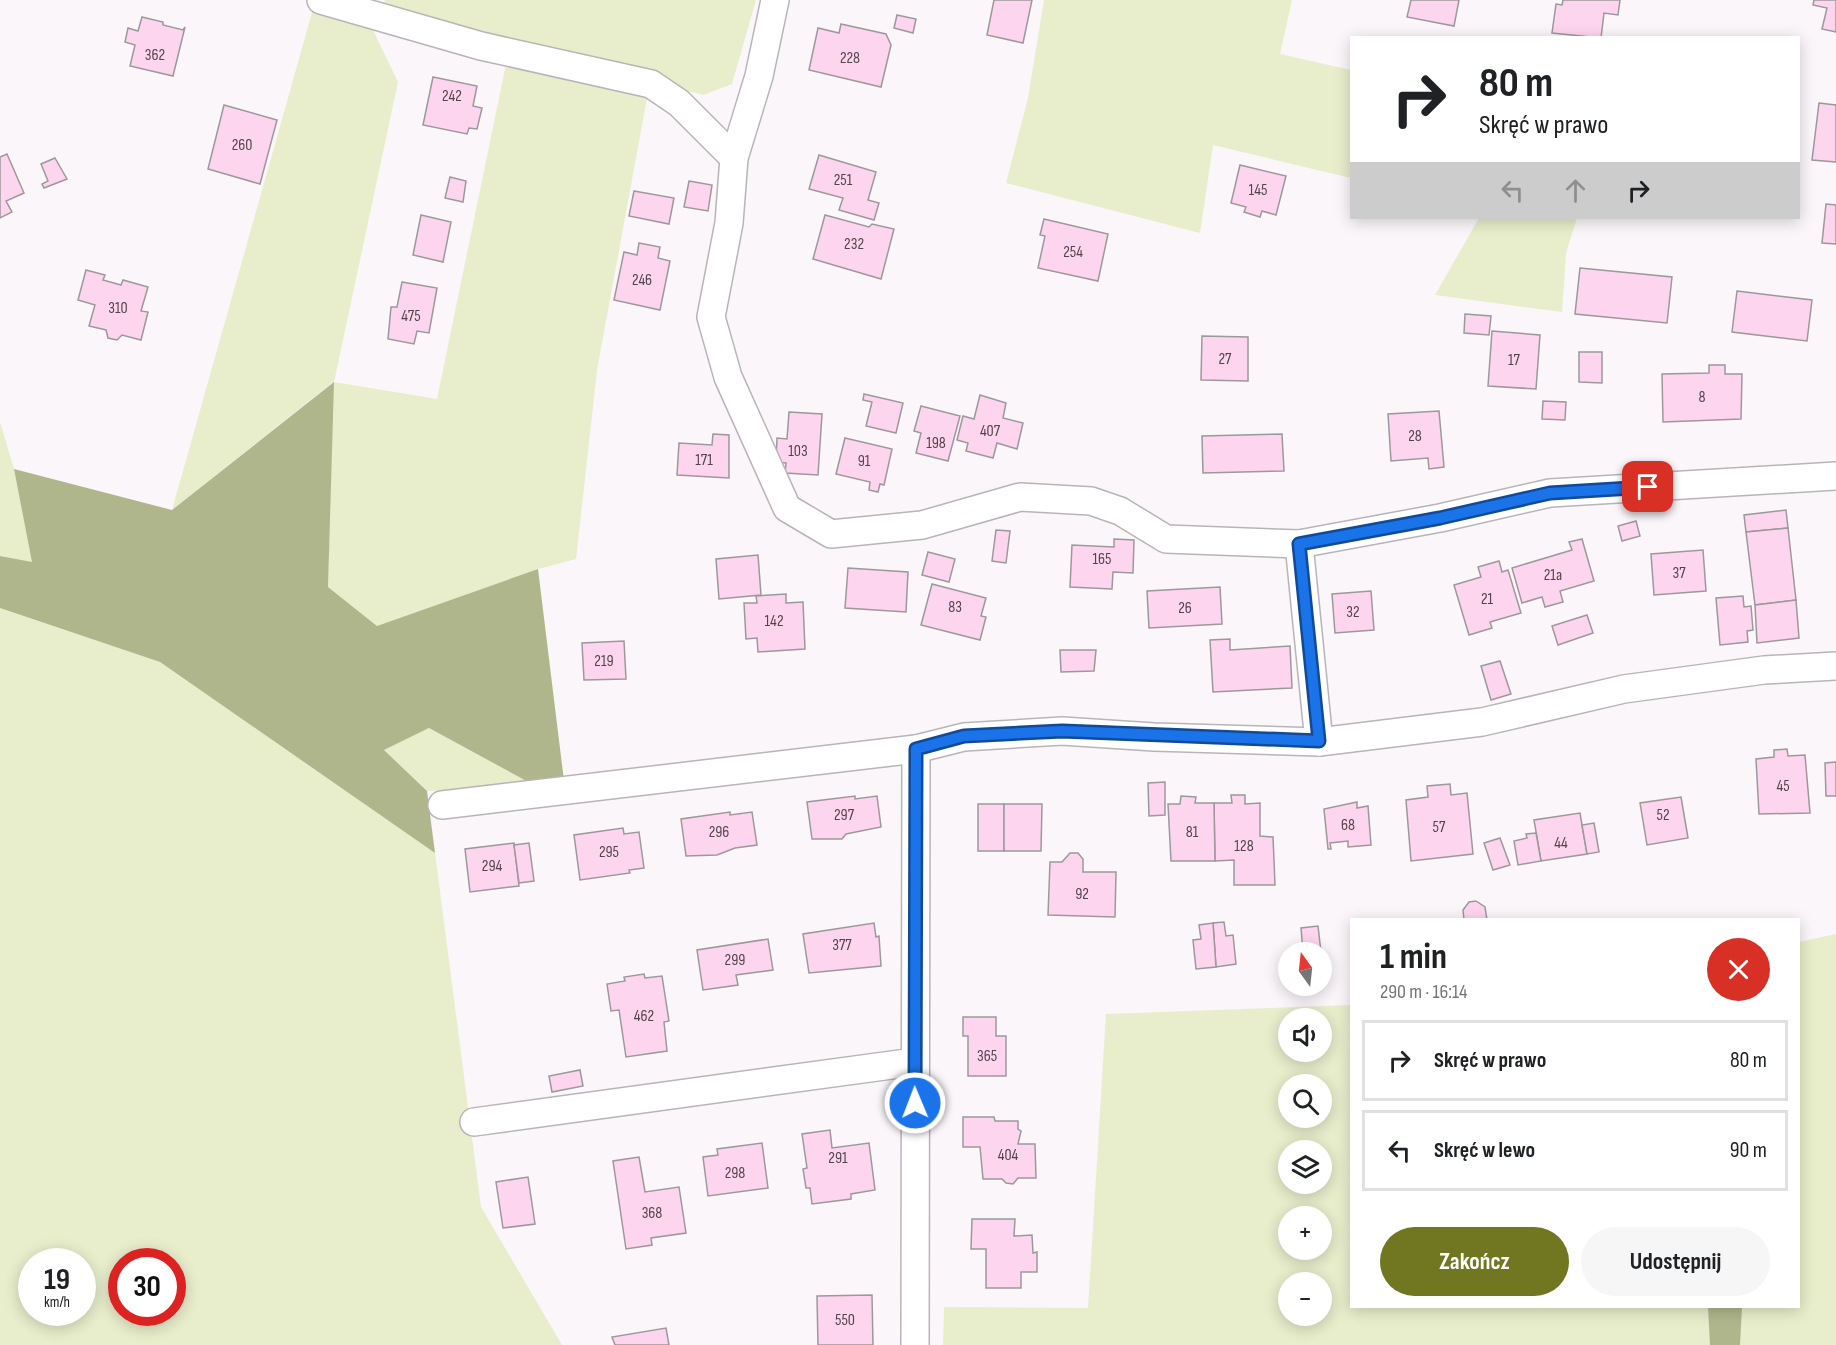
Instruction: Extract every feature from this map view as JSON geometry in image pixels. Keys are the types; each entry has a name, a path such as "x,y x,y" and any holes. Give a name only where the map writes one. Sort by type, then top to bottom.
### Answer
{"street":[{"path":"321,0 481,46 651,84 679,103 734,158"},
{"path":"775,0 759,76 734,158 729,223 711,317 728,377 787,508 831,534 922,525 1020,497 1090,501 1120,511 1166,538 1299,544 1440,518 1550,493 1836,476"},
{"path":"1299,544 1319,741"},
{"path":"442,805 916,749 964,736 1062,731 1319,741 1482,722 1624,689 1764,670 1836,666"},
{"path":"915,1345 916,749"},
{"path":"474,1122 914,1062"}],"green space":[{"path":"385,0 756,0 732,84 703,95 383,6"},
{"path":"1044,0 1292,0 1280,54 1350,70 1350,178 1213,145 1200,233 1006,183 1028,98"},
{"path":"313,9 370,24 398,82 334,382 437,399 506,64 647,98 597,370 576,559 538,569 377,626 328,587 333,382 172,510"},
{"path":"1478,219 1577,219 1566,253 1562,312 1435,295"},
{"path":"334,382 328,587 377,626 538,569 564,781 532,784 429,728 384,750 427,791 435,853 160,662 0,608 0,556 32,562 14,469 172,510"},
{"path":"0,422 14,469 33,563 0,556"},
{"path":"0,608 160,662 435,853 481,1207 562,1345 0,1345"},
{"path":"429,728 532,784 427,791 384,750"},
{"path":"1836,934 1836,1345 943,1345 944,1307 1088,1308 1106,1014 1350,1005 1350,1308 1800,1308 1800,942"},
{"path":"1708,1308 1742,1308 1740,1345 1710,1345"}],"building":[{"path":"994,0 1032,0 1023,43 987,35"},
{"path":"1411,0 1459,0 1454,26 1407,17"},
{"path":"1563,0 1620,0 1618,15 1604,13 1601,36 1552,33 1556,4 1562,5"},
{"path":"1814,0 1836,0 1836,32 1822,29 1827,8 1813,5"},
{"path":"897,15 916,19 913,33 894,28"},
{"path":"142,17 183,30 185,27 173,76 130,66 135,45 125,42 128,28 138,31"},
{"path":"841,24 886,34 891,45 881,87 809,70 818,28 839,33"},
{"path":"433,77 477,86 473,106 482,108 477,129 469,128 467,134 423,125"},
{"path":"1819,103 1836,105 1836,162 1812,160"},
{"path":"224,105 277,120 260,184 208,169"},
{"path":"7,154 24,193 6,201 12,212 0,218 0,157"},
{"path":"819,155 876,172 868,200 879,203 874,220 839,210 843,198 809,189"},
{"path":"55,158 67,179 44,188 42,184 48,181 41,164"},
{"path":"1240,165 1286,176 1276,215 1262,211 1260,217 1244,212 1246,207 1231,203"},
{"path":"450,177 466,181 463,202 445,198"},
{"path":"689,181 712,185 708,211 684,207"},
{"path":"634,191 674,198 669,224 629,216"},
{"path":"1826,204 1836,205 1836,244 1822,243"},
{"path":"421,215 451,222 443,262 413,255"},
{"path":"825,215 869,227 872,224 894,229 881,279 813,259"},
{"path":"1044,219 1108,234 1098,281 1038,268 1045,236 1040,235"},
{"path":"639,243 660,247 658,258 670,261 660,310 614,300 624,252 637,255"},
{"path":"1580,268 1672,277 1667,323 1575,314"},
{"path":"86,270 105,275 103,280 121,285 123,280 148,287 141,311 148,312 141,340 122,335 117,340 108,338 106,330 89,326 95,305 78,300"},
{"path":"402,282 437,288 429,333 417,331 414,344 388,339 391,307 397,307"},
{"path":"1737,291 1812,300 1807,341 1732,332"},
{"path":"1465,314 1491,316 1489,335 1464,333"},
{"path":"1492,331 1540,335 1536,389 1488,386"},
{"path":"1202,336 1248,337 1248,381 1201,380"},
{"path":"1579,352 1602,352 1602,383 1579,382"},
{"path":"1709,365 1725,365 1725,374 1742,374 1741,419 1663,422 1662,374 1709,373"},
{"path":"864,394 903,403 896,433 866,426 872,402 863,400"},
{"path":"980,395 1006,403 1003,418 1023,423 1017,449 997,443 993,458 966,451 968,443 957,440 963,416 974,419"},
{"path":"1543,401 1566,402 1565,420 1542,419"},
{"path":"921,406 960,416 948,461 916,453 921,433 914,431"},
{"path":"1439,411 1444,467 1429,469 1428,458 1391,461 1388,414"},
{"path":"789,412 822,414 818,475 785,473 786,463 776,462 777,438 787,439"},
{"path":"713,434 729,435 729,478 677,475 679,443 712,445"},
{"path":"1282,434 1284,471 1203,473 1202,436"},
{"path":"845,438 892,449 884,485 880,484 878,492 869,490 870,482 836,474"},
{"path":"1786,510 1788,528 1746,532 1744,515"},
{"path":"1636,521 1640,536 1622,541 1618,526"},
{"path":"1788,528 1796,600 1755,605 1746,532"},
{"path":"996,530 1010,531 1006,563 992,561"},
{"path":"1114,539 1134,540 1133,573 1113,572 1112,589 1070,587 1072,545 1114,547"},
{"path":"1582,539 1594,581 1560,591 1563,602 1545,607 1542,597 1522,603 1512,568 1572,550 1569,542"},
{"path":"1703,550 1706,591 1654,595 1651,554"},
{"path":"928,552 955,559 949,582 922,575"},
{"path":"758,555 761,595 719,599 716,559"},
{"path":"1499,561 1502,572 1508,570 1521,613 1490,622 1492,628 1469,635 1454,585 1481,577 1478,567"},
{"path":"848,568 908,572 906,612 845,608"},
{"path":"932,584 986,598 981,616 986,617 980,640 921,625"},
{"path":"1220,587 1222,624 1149,628 1147,591"},
{"path":"1371,591 1374,630 1335,633 1332,594"},
{"path":"786,594 786,603 803,602 805,649 758,652 757,638 746,639 744,603 757,603 756,596"},
{"path":"1743,596 1744,607 1751,606 1753,630 1747,631 1748,642 1720,645 1716,598"},
{"path":"1796,600 1799,638 1757,643 1755,605"},
{"path":"1587,615 1593,633 1558,645 1552,626"},
{"path":"1230,639 1230,650 1290,646 1292,688 1213,692 1210,640"},
{"path":"624,641 626,679 584,680 582,643"},
{"path":"1060,650 1096,650 1094,671 1061,672"},
{"path":"1500,661 1511,694 1491,700 1481,666"},
{"path":"1787,749 1788,756 1805,755 1810,813 1759,814 1756,759 1774,757 1774,750"},
{"path":"1836,762 1836,796 1826,796 1825,763"},
{"path":"1165,782 1165,815 1149,816 1148,783"},
{"path":"1450,784 1451,795 1467,793 1473,854 1411,861 1406,800 1428,797 1427,786"},
{"path":"1231,795 1245,795 1245,804 1260,803 1260,836 1273,837 1275,885 1234,885 1234,860 1215,861 1214,803 1232,803"},
{"path":"855,796 855,799 877,796 881,827 846,834 842,839 812,839 807,802"},
{"path":"1181,796 1196,797 1195,803 1214,803 1215,861 1171,861 1168,804 1180,804"},
{"path":"1681,797 1688,838 1647,845 1640,803"},
{"path":"1357,802 1357,808 1368,806 1371,845 1348,847 1348,841 1330,843 1331,849 1328,849 1324,809"},
{"path":"978,804 1004,804 1004,851 978,851"},
{"path":"1004,804 1042,804 1041,851 1004,851"},
{"path":"730,812 730,815 752,812 757,845 735,848 717,855 686,856 681,819"},
{"path":"1580,813 1587,854 1541,861 1534,820"},
{"path":"1594,823 1599,852 1587,854 1582,825"},
{"path":"623,828 624,834 639,832 644,868 629,870 630,873 580,880 574,835"},
{"path":"1536,833 1541,861 1518,865 1514,841 1527,838 1526,834"},
{"path":"1500,838 1510,865 1493,870 1484,843"},
{"path":"514,843 519,886 470,892 465,849"},
{"path":"529,843 534,881 519,883 514,845"},
{"path":"1070,853 1078,853 1083,859 1083,872 1116,872 1115,917 1048,915 1050,862 1062,862"},
{"path":"1476,901 1485,907 1487,918 1464,918 1463,910 1469,902"},
{"path":"1224,922 1226,936 1233,935 1236,964 1216,967 1213,923"},
{"path":"874,923 876,937 879,936 881,966 809,973 803,934"},
{"path":"1213,923 1216,967 1196,969 1193,940 1201,939 1199,925"},
{"path":"1318,926 1320,942 1302,942 1301,928"},
{"path":"768,939 773,970 736,975 738,985 703,990 697,950"},
{"path":"644,974 645,978 662,976 669,1021 664,1022 667,1051 626,1057 619,1010 611,1011 607,984 625,981 624,977"},
{"path":"963,1017 996,1017 996,1036 1006,1036 1006,1076 968,1076 968,1036 963,1036"},
{"path":"580,1070 583,1086 552,1092 549,1076"},
{"path":"963,1117 994,1117 995,1121 1018,1121 1018,1129 1021,1131 1018,1144 1035,1144 1036,1178 1018,1178 1013,1184 1006,1183 1002,1179 983,1179 980,1147 963,1147"},
{"path":"830,1130 832,1148 869,1143 875,1190 851,1194 851,1199 812,1204 810,1188 806,1188 803,1169 807,1168 802,1134"},
{"path":"762,1143 768,1188 708,1196 703,1157 718,1155 717,1149"},
{"path":"639,1157 645,1192 679,1187 686,1233 651,1238 652,1245 626,1249 613,1161"},
{"path":"528,1177 535,1224 503,1228 496,1182"},
{"path":"972,1219 1015,1219 1014,1236 1032,1235 1033,1253 1037,1252 1037,1272 1021,1272 1021,1288 986,1288 986,1249 971,1249"},
{"path":"872,1295 873,1345 818,1345 817,1296"},
{"path":"666,1328 669,1345 615,1345 612,1337"}],"route":[{"path":"915,1103 916,749 964,736 1062,731 1154,737 1319,741 1299,544 1440,518 1550,493 1648,487"}]}
